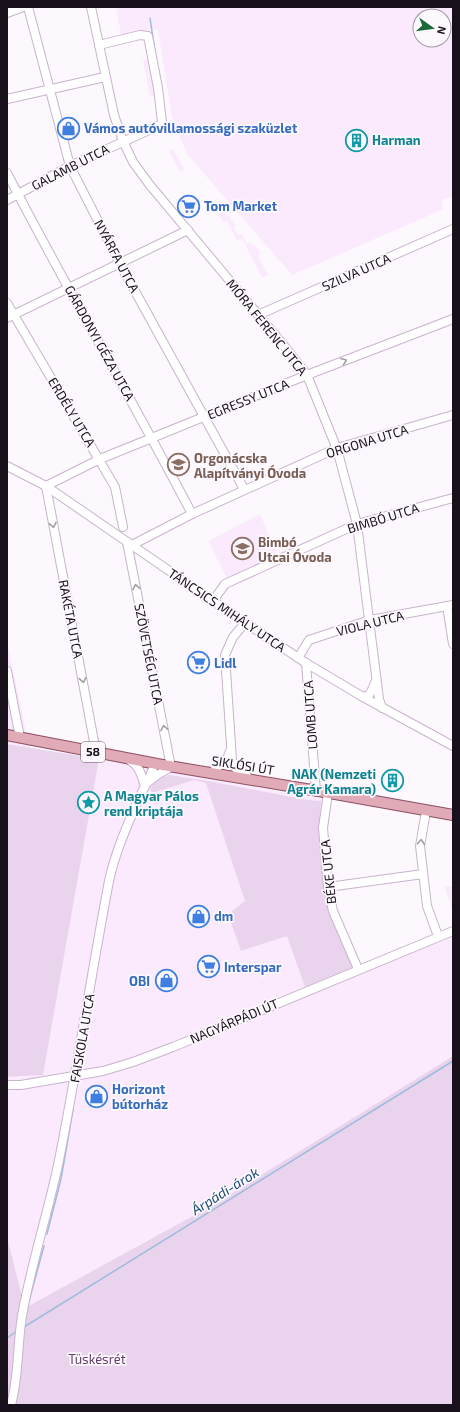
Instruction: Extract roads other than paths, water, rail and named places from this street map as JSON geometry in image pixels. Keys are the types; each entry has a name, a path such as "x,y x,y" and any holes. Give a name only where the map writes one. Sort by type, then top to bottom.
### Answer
{"main road":[{"name":"58","path":"7,735 171,767"},
{"name":"SIKLÓSI ÚT","path":"171,767 426,810 453,816"}],"street":[{"path":"7,13 23,7"},
{"name":"NYÁRFA UTCA","path":"28,7 70,166 120,264 244,490"},
{"name":"MÓRA FERENC UTCA","path":"91,7 114,115 122,141 133,162 149,184 307,375 337,448 357,524 376,677 379,699 382,708"},
{"name":"GALAMB UTCA","path":"7,200 70,166 160,125 162,122 158,88 148,36 140,35 99,45"},
{"path":"7,98 105,77"},
{"name":"GÁRDONYI GÉZA UTCA","path":"7,173 153,438 192,514"},
{"name":"SZILVA UTCA","path":"258,315 453,229"},
{"path":"11,316 188,230"},
{"name":"ERDÉLY UTCA","path":"7,303 11,316 100,459 115,487 123,527"},
{"name":"EGRESSY UTCA","path":"46,486 100,459 204,416 453,319"},
{"name":"ORGONA UTCA","path":"129,543 337,448 453,415"},
{"name":"TÁNCSICS MIHÁLY UTCA","path":"7,466 46,486 212,601 298,658 382,708 453,746"},
{"name":"RAKÉTA UTCA","path":"46,486 96,752"},
{"name":"BIMBÓ UTCA","path":"212,601 225,584 357,524 453,498"},
{"name":"SZÖVETSÉG UTCA","path":"129,543 171,767"},
{"path":"450,606 453,644"},
{"name":"VIOLA UTCA","path":"298,658 309,640 370,620 450,606"},
{"path":"245,623 233,637 226,655 226,672 232,760 236,769 243,771 250,780"},
{"name":"LOMB UTCA","path":"306,663 316,791"},
{"path":"7,671 20,738"},
{"name":"MÓRA FERENC UTCA","path":"363,697 369,695 376,677"},
{"path":"211,773 227,759 231,738"},
{"path":"126,758 136,764 145,786 157,775 171,767"},
{"name":"FAISKOLA UTCA","path":"11,1405 15,1389 22,1317 39,1240 58,1167 112,868 127,825 154,764"},
{"name":"BÉKE UTCA","path":"328,793 324,828 328,887 333,911 358,969"},
{"path":"426,810 420,846 427,906 438,936"},
{"path":"328,887 423,874"},
{"name":"NAGYÁRPÁDI ÚT","path":"7,1085 21,1085 103,1071 133,1062 173,1047 453,930"}],"waterway":[{"path":"150,18 156,58"},
{"path":"165,117 166,123"},
{"name":"Árpádi-árok","path":"24,1327 453,1061"},
{"path":"47,1234 61,1179 73,1109"},
{"path":"29,1301 44,1246"},
{"name":"Árpádi-árok","path":"7,1338 17,1331"}],"place":[{"name":"Vámos autóvillamossági szaküzlet","path":"68,128"},
{"name":"Harman","path":"357,140"},
{"name":"Tom Market","path":"189,206"},
{"name":"Orgonácska Alapítványi Óvoda","path":"178,465"},
{"name":"Bimbó Utcai Óvoda","path":"243,549"},
{"name":"Lidl","path":"199,663"},
{"name":"NAK (Nemzeti Agrár Kamara)","path":"392,781"},
{"name":"A Magyar Pálos rend kriptája","path":"89,803"},
{"name":"dm","path":"198,916"},
{"name":"Interspar","path":"209,967"},
{"name":"OBI","path":"166,981"},
{"name":"Horizont bútorház","path":"96,1096"}],"park label":[{"name":"Tüskésrét","path":"97,1359"}]}
